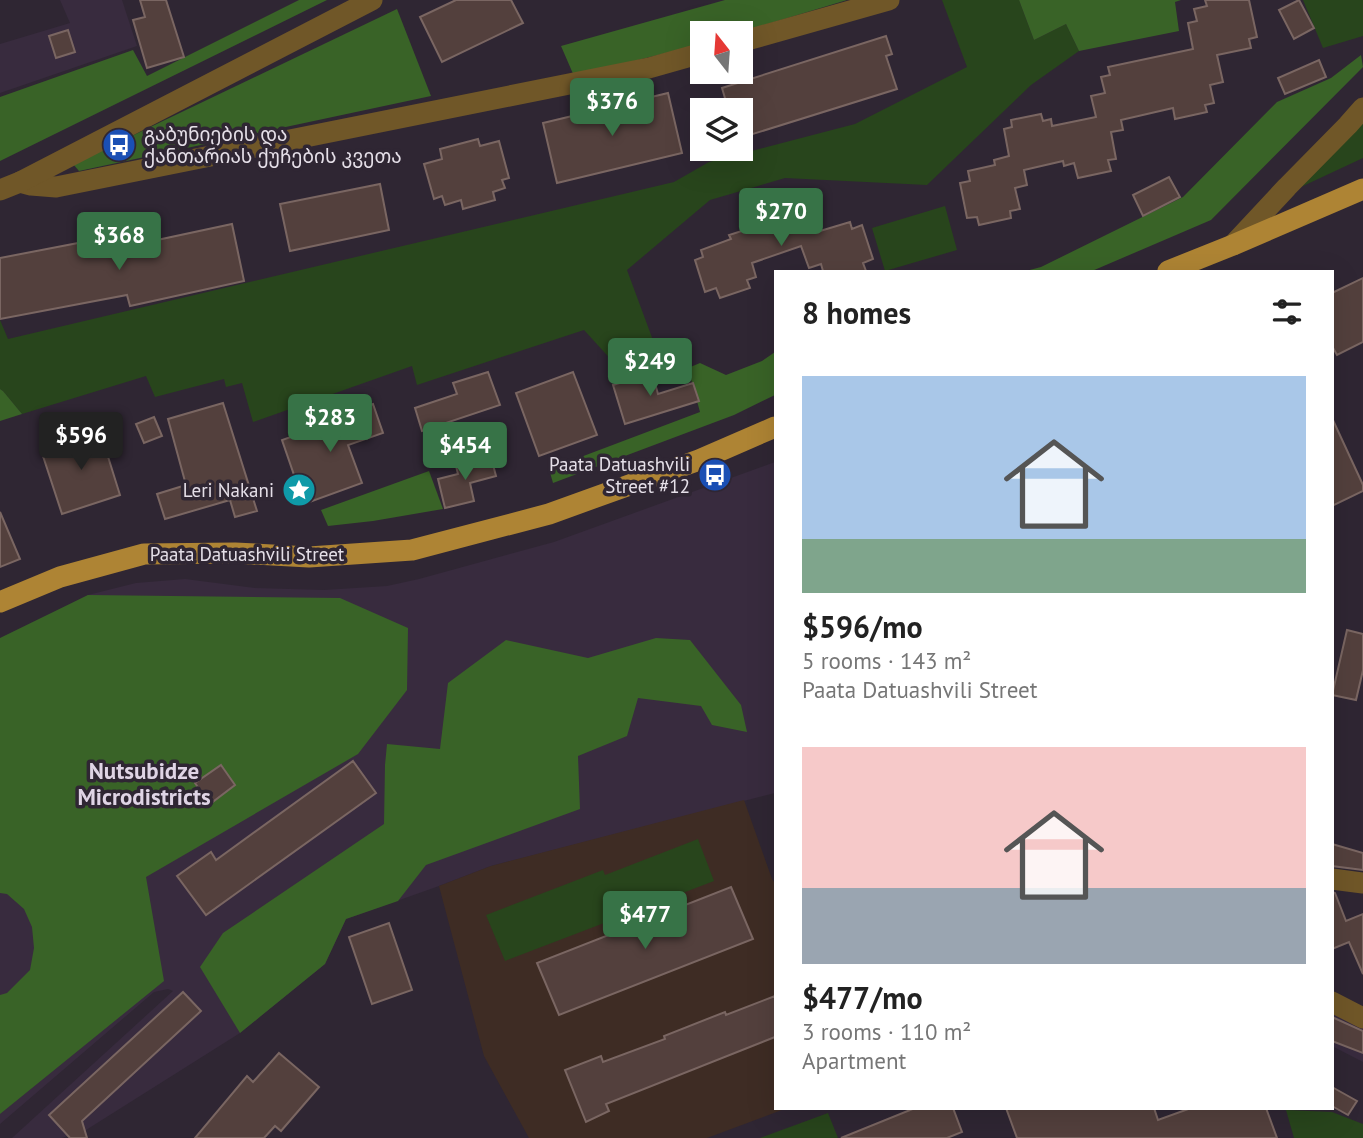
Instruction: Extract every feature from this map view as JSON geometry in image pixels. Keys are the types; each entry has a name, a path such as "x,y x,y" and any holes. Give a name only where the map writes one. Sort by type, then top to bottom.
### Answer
{"main road":[{"path":"1170,270 1363,189"},
{"name":"Paata Datuashvili Street","path":"0,602 60,577 144,554 223,552 309,557 412,550 549,514 699,460 774,427"}],"street":[{"path":"0,190 372,0"},
{"path":"753,39 889,0"},
{"path":"20,182 56,187 649,68 690,57"},
{"path":"1233,245 1363,108"},
{"path":"1334,879 1363,883"},
{"path":"1334,1003 1363,1018"}],"shaded area":[{"path":"60,0 122,0 137,46 0,93 0,44 70,23"},
{"path":"774,462 774,793 491,866 346,919 325,964 240,1033 86,1130 62,1138 12,1138 173,991 168,989 154,992 0,1124 0,640 88,595 136,583 185,579 255,588 324,590 387,586 554,542"},
{"path":"744,800 774,882 774,1110 782,1110 707,1138 529,1138 484,1056 439,886 491,866"},
{"path":"1334,1011 1363,1028 1363,1062 1334,1047"}],"green space":[{"path":"299,0 327,0 0,161 0,97 133,50 147,76"},
{"path":"725,0 847,0 753,28 753,21 690,21 690,47 574,76 561,46"},
{"path":"942,0 1019,0 1034,40 1066,24 1079,51 1031,85 927,185 785,178 710,200 627,270 657,351 615,364 584,330 417,385 412,366 253,422 242,383 226,387 224,379 155,397 146,376 22,414 0,389 0,320 8,339 674,182 709,162 753,161 753,151 855,124 967,67"},
{"path":"1019,0 1181,0 1175,2 1179,31 1079,51 1066,24 1034,40"},
{"path":"1303,0 1363,0 1363,36 1323,48"},
{"path":"397,9 431,96 79,171 73,164"},
{"path":"1361,55 1363,67 1211,220 1094,270 1030,270 1041,267 1183,197 1277,102 1331,78"},
{"path":"1363,108 1363,158 1301,187"},
{"path":"945,206 957,250 885,270 872,228"},
{"path":"774,353 774,395 734,415 553,483 549,469 700,412 688,368 700,363 726,375 762,361"},
{"path":"0,389 3,391 22,414 0,421"},
{"path":"429,471 443,509 328,526 321,510"},
{"path":"88,595 340,598 408,628 407,690 358,754 146,877 164,981 0,1114 0,995 7,993 30,970 34,948 32,927 24,909 7,894 0,893 0,638"},
{"path":"656,638 690,640 741,705 747,732 712,725 701,706 638,698 627,736 578,756 580,809 426,865 398,901 346,919 325,964 240,1033 200,967 223,933 384,824 387,744 440,749 448,683 506,640 588,658"},
{"path":"698,839 714,881 505,961 486,915 603,870 605,875"},
{"path":"1286,1110 1332,1112 1363,1124 1363,1138 1294,1138"},
{"path":"828,1113 838,1138 760,1138"}],"building":[{"path":"140,0 166,0 184,57 147,68 133,20 145,17"},
{"path":"456,0 511,0 523,23 442,62 420,17"},
{"path":"1205,0 1249,0 1257,37 1249,39 1251,48 1217,55 1223,82 1210,85 1214,103 1205,105 1207,112 1175,119 1173,108 1121,120 1123,130 1111,132 1116,159 1108,160 1111,171 1078,178 1074,163 1064,166 1063,161 1024,170 1027,185 1015,188 1020,209 1010,211 1011,218 979,225 977,217 967,218 960,183 970,181 968,171 995,165 994,160 1009,156 1004,129 1012,127 1011,120 1041,114 1043,121 1051,119 1052,126 1096,117 1091,96 1105,93 1101,77 1110,75 1108,67 1193,49 1188,23 1197,21 1194,9 1207,6"},
{"path":"1299,0 1314,28 1294,39 1279,10"},
{"path":"68,30 75,52 56,58 49,36"},
{"path":"886,36 892,54 886,56 897,89 753,134 753,98 725,98 722,88 735,84 753,84 753,78"},
{"path":"1319,60 1326,77 1285,94 1278,78"},
{"path":"668,93 682,153 557,183 543,123"},
{"path":"478,139 480,146 499,141 509,178 502,180 505,188 493,192 495,200 463,209 461,200 445,205 442,196 434,199 424,164 442,159 440,149"},
{"path":"1169,177 1180,197 1143,216 1133,195"},
{"path":"380,184 389,230 290,251 280,204"},
{"path":"787,201 789,207 798,204 803,217 814,213 820,231 850,222 852,229 862,225 873,259 863,263 866,270 823,270 821,264 809,268 801,246 752,263 756,277 747,280 750,288 720,298 716,288 705,292 695,260 703,257 701,250 731,239 729,235 751,228 749,221 759,218 756,211"},
{"path":"232,224 244,281 130,306 127,295 0,319 0,258 99,239 101,252"},
{"path":"1363,278 1363,342 1337,355 1334,350 1334,292"},
{"path":"488,372 500,405 422,431 415,408 457,394 453,383"},
{"path":"573,372 597,435 539,456 516,393"},
{"path":"652,373 658,394 693,383 699,401 625,424 613,385"},
{"path":"223,403 257,511 235,517 230,500 165,519 157,494 186,485 168,419"},
{"path":"373,404 383,433 348,445 362,483 304,504 282,440 356,414 355,410"},
{"path":"154,417 162,436 144,443 136,424"},
{"path":"1334,422 1363,485 1363,491 1334,505"},
{"path":"100,431 120,495 62,514 41,450"},
{"path":"491,457 496,476 470,483 474,501 445,508 438,479 458,474 456,466"},
{"path":"0,512 20,559 0,567"},
{"path":"1347,630 1363,634 1363,670 1356,700 1334,695"},
{"path":"353,761 376,793 206,915 177,876 211,852 216,860"},
{"path":"221,765 235,785 210,804 195,783"},
{"path":"1334,845 1363,853 1363,870 1334,866"},
{"path":"731,887 753,939 559,1015 537,963"},
{"path":"1334,893 1346,921 1363,914 1363,974 1349,942 1334,948"},
{"path":"389,923 412,990 372,1004 349,937"},
{"path":"183,992 201,1011 82,1121 87,1138 70,1138 49,1115"},
{"path":"774,996 774,1037 606,1104 609,1111 586,1122 565,1070 601,1056 603,1062 665,1039 664,1036 725,1012 726,1015"},
{"path":"1334,1018 1363,1031 1363,1053 1334,1042"},
{"path":"279,1053 319,1087 281,1131 275,1126 264,1138 195,1138 247,1076 253,1082"},
{"path":"1334,1088 1357,1101 1348,1115 1334,1107"},
{"path":"910,1110 954,1110 962,1132 947,1138 841,1138"},
{"path":"1007,1110 1155,1110 1158,1120 1186,1110 1267,1110 1277,1138 1017,1138"}],"place":[{"name":"გაბუნიების და ქანთარიას ქუჩების კვეთა","path":"119,145"},
{"name":"Paata Datuashvili Street #12","path":"715,475"},
{"name":"Leri Nakani","path":"299,490"}],"district":[{"name":"Nutsubidze Microdistricts","path":"144,784"}]}
